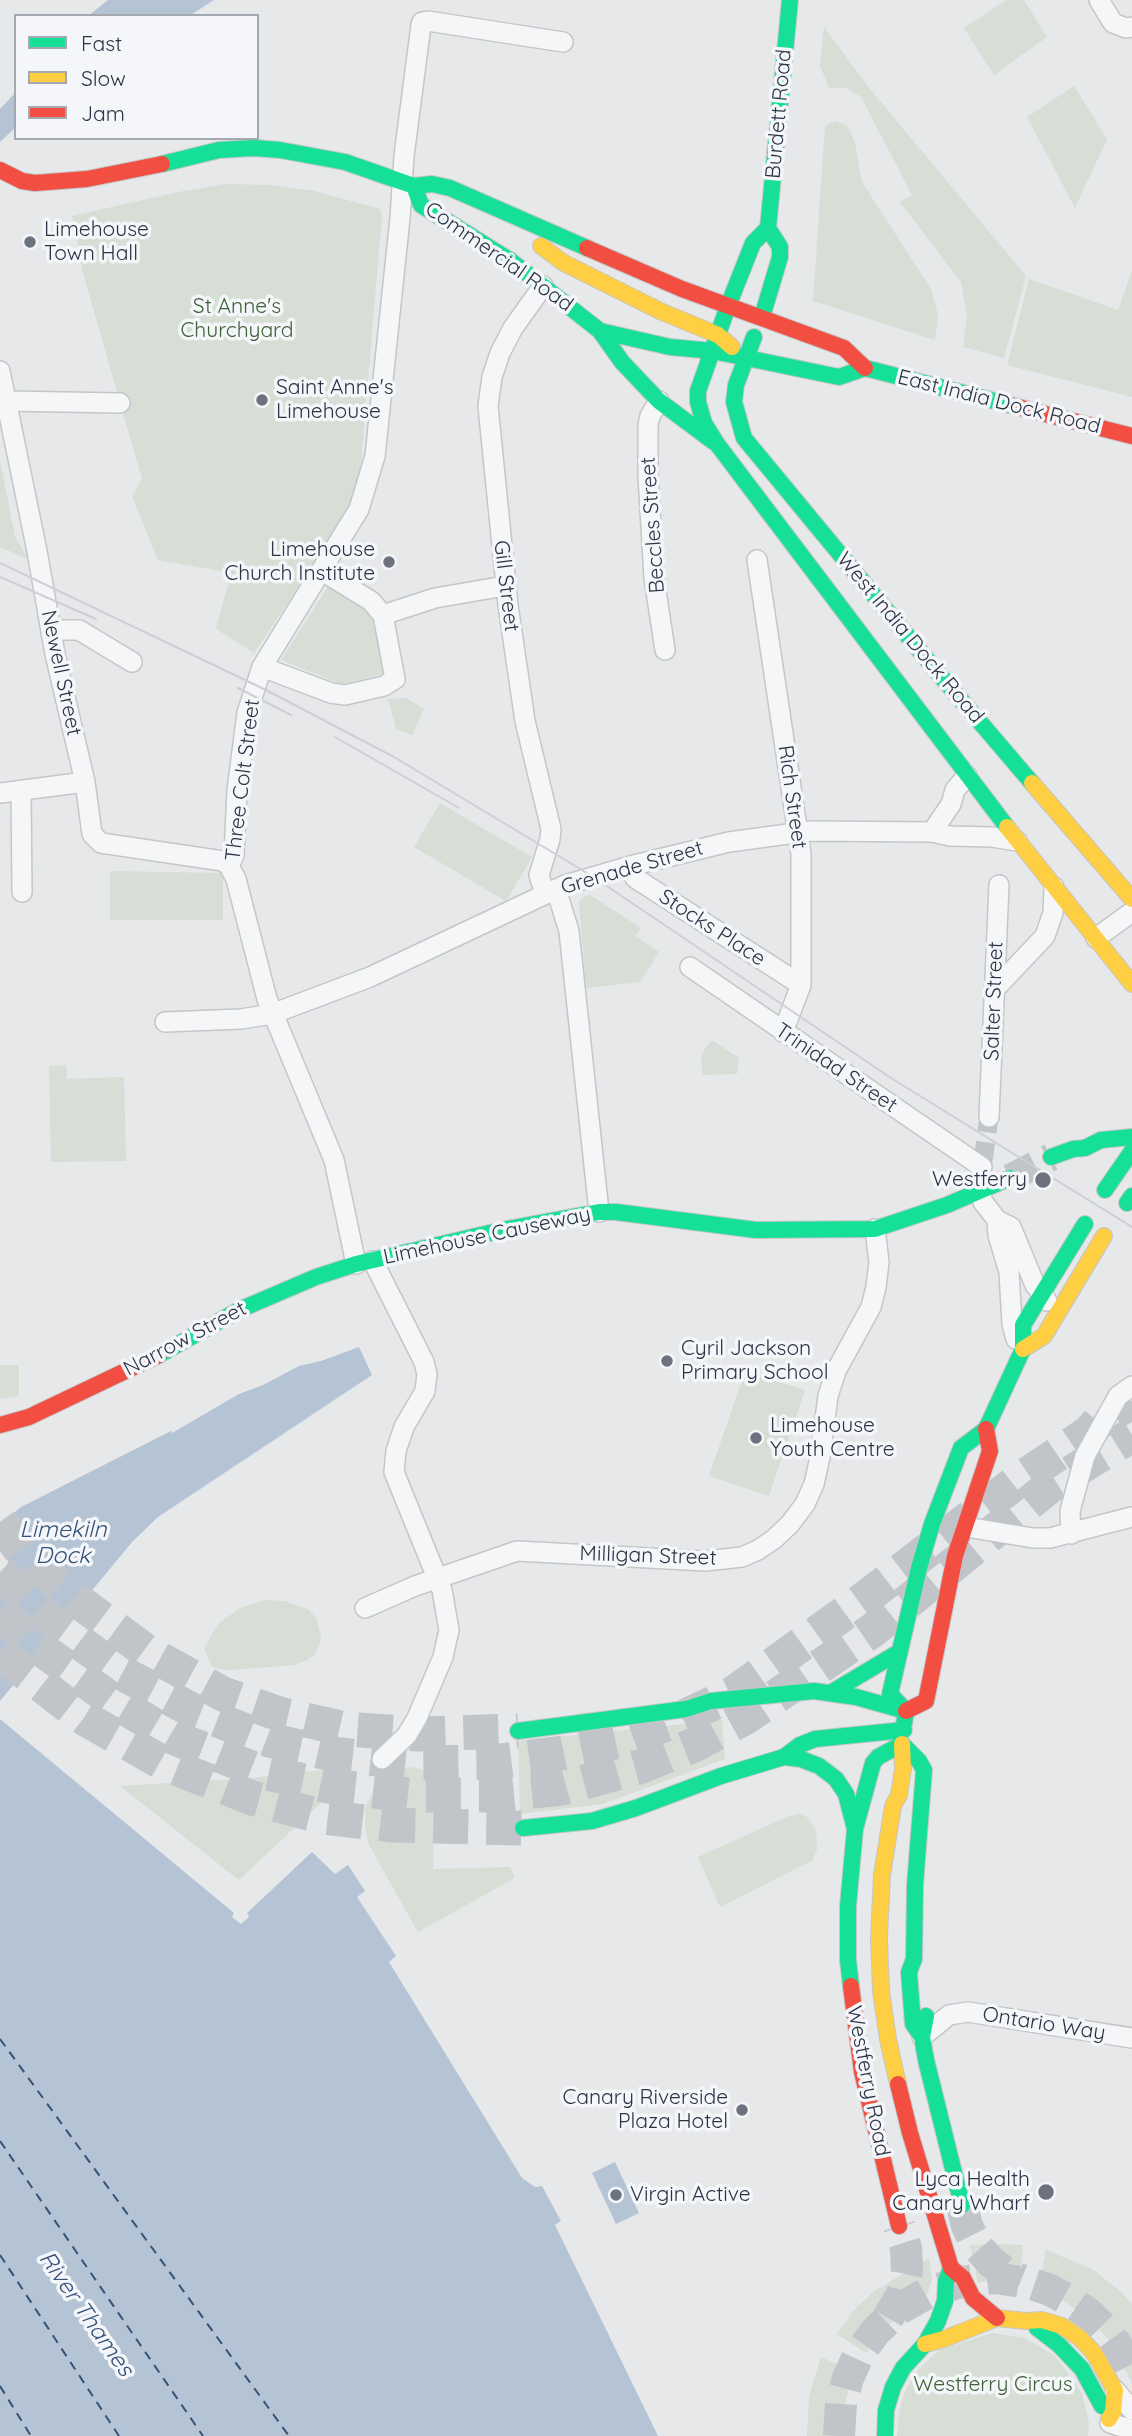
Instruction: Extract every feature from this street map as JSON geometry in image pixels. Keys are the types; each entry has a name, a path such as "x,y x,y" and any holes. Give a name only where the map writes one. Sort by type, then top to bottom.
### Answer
{"main road":[{"name":"Burdett Road","path":"762,317 780,257 780,247 768,228 790,0"},
{"name":"Commercial Road","path":"13,190 35,183 107,176 219,150 280,150 345,162 408,183 450,188 682,289 762,317"},
{"name":"Commercial Road","path":"0,170 22,181 35,183"},
{"name":"Commercial Road","path":"408,183 421,205 511,261 600,331 670,347 715,343"},
{"path":"524,220 539,245 564,263 670,315 715,343"},
{"path":"728,306 752,243 768,228"},
{"name":"West India Dock Road","path":"728,306 701,379 698,402 704,423 717,444 842,606 967,776 1132,984"},
{"name":"West India Dock Road","path":"762,317 736,385 734,402 744,438 944,680 1132,899"},
{"name":"East India Dock Road","path":"762,317 844,348 865,368 1132,436"},
{"name":"West India Dock Road","path":"600,331 622,362 659,401 717,444"},
{"name":"East India Dock Road","path":"715,343 746,359 839,377 865,368"},
{"path":"1051,1157 1073,1149 1085,1148 1101,1140 1132,1137"},
{"path":"1085,1148 1108,1164"},
{"path":"1108,1164 1132,1151"},
{"path":"1105,1190 1108,1164"},
{"name":"Limehouse Causeway","path":"365,1262 507,1229 599,1212 755,1230 875,1229 947,1205 1010,1178"},
{"path":"906,1711 890,1694 932,1524 961,1448 986,1429 1023,1349 1023,1325 1085,1224"},
{"path":"1023,1349 1044,1336 1104,1236"},
{"name":"Narrow Street","path":"0,1425 29,1416 154,1358 239,1310 316,1277 365,1262"},
{"path":"518,1731 686,1709 711,1701 814,1690 906,1711 926,1701 955,1556 990,1451 986,1429"},
{"path":"832,1692 899,1651"},
{"name":"Westferry Road","path":"906,1711 903,1737 890,1767 886,1794 893,1806 882,1875 879,1938 881,1991 894,2073 951,2268 963,2278 973,2298 997,2318"},
{"path":"523,1828 592,1821 784,1757 815,1739 903,1737 924,1770 915,1885 914,1959 922,1973 927,2021 922,2037 962,2205"},
{"name":"Westferry Road","path":"899,2226 862,2071 848,1960 850,1875 855,1829 873,1763 903,1737"},
{"path":"784,1757 801,1759 819,1766 836,1779 846,1794 855,1829"},
{"name":"Westferry Road","path":"925,2344 941,2313 951,2268"},
{"path":"886,2436 886,2410 896,2380 913,2355 925,2344 997,2318 1042,2320 1071,2331 1094,2353 1115,2390 1110,2426"},
{"path":"1026,2321 1059,2345 1082,2369 1110,2426"}],"street":[{"path":"1098,0 1113,23 1126,28 1132,27"},
{"name":"Three Colt Street","path":"382,1759 408,1735 448,1643 449,1620 438,1578 394,1472 396,1451 404,1427 425,1391 427,1374 424,1362 365,1262 334,1160 272,1014 236,879 229,866 234,855 237,790 247,713 262,667 359,509 375,456 400,218 408,183 422,22 563,42"},
{"name":"Gill Street","path":"543,286 513,328 500,353 492,377 488,406 505,586 525,721 551,829 539,875 550,891 569,931 599,1212"},
{"name":"Newell Street","path":"0,371 51,630 85,782 92,834 100,843 223,861 229,866"},
{"path":"6,401 120,403"},
{"name":"Beccles Street","path":"659,401 648,425 648,476 654,578 665,650"},
{"name":"Rich Street","path":"757,560 801,854 801,985 783,1032"},
{"path":"262,667 331,693 345,695 384,686 395,679 383,614 371,601 322,571"},
{"path":"383,614 436,598 505,586"},
{"path":"51,630 79,630 131,662"},
{"path":"932,832 951,804 955,790 967,776"},
{"path":"0,793 85,782"},
{"path":"21,791 22,892"},
{"name":"Grenade Street","path":"166,1022 241,1019 272,1014 370,977 481,927 550,891 630,866 729,842 798,832 932,832 950,836 992,836 1021,842"},
{"name":"Stocks Place","path":"630,866 635,878 801,985"},
{"name":"Salter Street","path":"989,1117 999,885"},
{"path":"994,990 1045,936 1053,913 1054,886"},
{"path":"1096,938 1132,912"},
{"name":"Trinidad Street","path":"690,967 983,1164 980,1191"},
{"path":"980,1191 983,1202 997,1220 1011,1227 1035,1285 1058,1311"},
{"path":"997,1220 998,1235 1009,1272 1014,1336 1023,1349"},
{"name":"Milligan Street","path":"365,1608 438,1578 517,1551 705,1561 743,1557 774,1539 805,1504 814,1484 828,1396 836,1371 871,1307 876,1287 879,1262 875,1229"},
{"path":"1071,1534 1070,1511 1085,1455 1118,1396 1132,1387"},
{"path":"966,1527 1033,1538 1071,1534 1132,1517"},
{"name":"Ontario Way","path":"922,2037 949,2015 968,2012 1132,2038"},
{"path":"1115,2390 1132,2410"},
{"path":"1110,2426 1132,2430"}],"green space":[{"path":"1006,0 1024,0 1047,37 994,75 964,28"},
{"path":"824,27 870,89 1026,276 1004,358 963,347 967,315 961,282 900,202 912,195 861,97 846,88 829,88 820,66"},
{"path":"1074,86 1107,139 1075,208 1027,117"},
{"path":"836,121 847,126 855,142 862,182 931,289 938,315 935,340 813,301 825,126"},
{"name":"St Anne's Churchyard","path":"226,184 271,185 314,191 380,209 382,216 358,498 254,653 216,629 231,573 158,560 132,496 142,479 83,273 72,216"},
{"path":"1132,271 1132,397 1007,365 1029,279 1118,310"},
{"path":"0,460 15,537 28,559 0,547"},
{"path":"329,585 375,615 387,666 383,674 341,684 281,660"},
{"path":"406,698 424,709 412,735 396,729 388,699"},
{"path":"440,803 532,857 506,901 414,847"},
{"path":"110,871 223,873 223,920 110,920"},
{"path":"589,894 641,928 635,936 659,952 640,982 586,988 579,901"},
{"path":"712,1040 739,1058 737,1074 703,1075 701,1061 704,1050"},
{"path":"66,1065 67,1079 124,1077 126,1161 51,1162 49,1066"},
{"path":"0,1365 19,1365 19,1396 0,1399"},
{"name":"Limehouse Youth Centre","path":"745,1371 805,1390 769,1496 709,1476"},
{"path":"266,1600 285,1601 308,1609 316,1618 321,1636 314,1655 294,1665 231,1670 217,1669 211,1665 204,1648 218,1624 240,1608"},
{"path":"722,1720 725,1759 603,1804 520,1814 518,1741"},
{"path":"348,1767 323,1801 239,1880 120,1786 250,1778"},
{"path":"404,1768 423,1770 434,1787 433,1869 510,1867 515,1878 418,1932 369,1845 365,1827 365,1808 372,1794 392,1775"},
{"path":"800,1814 807,1817 816,1830 817,1849 813,1860 720,1907 698,1857 789,1816"},
{"path":"970,2245 1023,2245 1020,2284 978,2282"},
{"path":"1046,2250 1092,2269 1132,2304 1132,2384 1113,2345 1091,2320 1055,2295 1038,2288"},
{"path":"929,2258 932,2280 927,2295 898,2315 866,2353 837,2334 852,2312 873,2292"},
{"name":"Westferry Circus","path":"992,2333 1025,2338 1055,2356 1082,2393 1089,2422 1088,2436 897,2436 904,2393 917,2371 939,2350"},
{"path":"821,2357 854,2372 845,2403 844,2436 807,2436 809,2396"}],"water":[{"path":"108,0 214,0 192,14 90,14"},
{"path":"14,94 14,129 0,142 0,109"},
{"name":"Limekiln Dock","path":"359,1347 372,1375 158,1517 133,1541 0,1701 0,1586 3,1585 6,1575 15,1512 171,1431 172,1433 239,1394 299,1366"},
{"name":"River Thames","path":"0,1719 234,1913 232,1917 241,1924 249,1917 247,1913 312,1852 335,1874 348,1865 365,1891 357,1897 396,1956 389,1962 522,2178 535,2187 542,2186 561,2221 555,2225 658,2436 0,2436"},
{"path":"615,2162 639,2213 616,2224 592,2173"}],"ferry route":[{"path":"0,2039 289,2436"},
{"path":"0,2141 203,2436"},
{"path":"0,2255 119,2436"},
{"path":"0,2386 31,2436"}],"tunnel":[{"path":"983,1161 989,1117"},
{"path":"1010,1178 1051,1157"},
{"path":"0,1572 51,1621 120,1672 192,1710 269,1740 332,1754 413,1763 492,1762 562,1753 624,1740 680,1719 734,1693 864,1599 1015,1483 1090,1432 1100,1420 1132,1402"},
{"path":"0,1610 30,1641 112,1700 177,1739 262,1772 329,1786 409,1795 491,1795 562,1788 639,1767 694,1745 746,1717 873,1630 1050,1486 1132,1435"},
{"path":"0,1522 23,1553 74,1598 147,1652 223,1694 279,1714 345,1729 417,1734 518,1731"},
{"path":"0,1653 84,1718 163,1763 252,1798 323,1817 393,1825 523,1828"},
{"path":"962,2205 967,2226 977,2246 991,2262 1021,2280"},
{"path":"888,2318 902,2294 907,2271 906,2248 899,2226"},
{"path":"839,2436 841,2404 848,2378 859,2354 875,2332 899,2309 929,2292 961,2282 995,2278 1029,2283 1050,2290 1089,2314 1105,2330 1132,2375"},
{"path":"1118,2348 1132,2340"}],"tram line":[{"path":"0,563 266,690 394,757 592,876 891,1078 1132,1227"},
{"path":"0,577 96,619"},
{"path":"238,688 291,715"},
{"path":"335,737 459,808"}],"traffic: fast":[{"path":"762,317 780,257 780,247 768,228 790,0"},
{"path":"162,164 219,150 254,148 345,162 414,186 432,184 450,188 587,248"},
{"path":"414,186 421,205 511,261 600,331 670,347 713,351 839,377 865,368 1014,406"},
{"path":"728,306 753,243 768,228"},
{"path":"728,306 698,391 704,423 717,444 1007,827"},
{"path":"600,331 622,362 659,401 714,442"},
{"path":"754,337 736,385 734,402 744,438 1032,783"},
{"path":"1051,1157 1073,1149 1085,1148 1101,1140 1132,1137"},
{"path":"1105,1190 1132,1151"},
{"path":"159,1355 239,1310 316,1277 356,1264 507,1229 599,1212 756,1230 875,1229 947,1205 1010,1178"},
{"path":"1127,1203 1132,1196"},
{"path":"904,1724 906,1711 890,1694 932,1524 961,1448 986,1429 1023,1349 1023,1325 1085,1224"},
{"path":"832,1692 899,1652"},
{"path":"518,1731 686,1709 711,1701 814,1691 856,1697 906,1711"},
{"path":"523,1828 592,1821 636,1808 721,1776 784,1757 800,1745 815,1739 904,1730"},
{"path":"902,1744 924,1770 915,1885 914,1959 909,1972 913,2024 922,2037"},
{"path":"851,1986 848,1906 855,1829 873,1763 878,1757 902,1744"},
{"path":"784,1757 801,1759 819,1766 836,1779 846,1794 855,1829"},
{"path":"926,2016 922,2037 926,2060 962,2205"},
{"path":"885,2436 886,2410 893,2387 903,2368 925,2344 938,2321 951,2268"},
{"path":"1037,2328 1059,2345 1082,2369 1102,2406"}],"traffic: slow":[{"path":"541,246 564,263 660,311 718,335 732,347"},
{"path":"1032,783 1132,899"},
{"path":"1007,827 1132,984"},
{"path":"1023,1349 1044,1336 1104,1236"},
{"path":"898,2084 881,1991 879,1938 882,1875 893,1806 899,1795 903,1769 902,1744"},
{"path":"925,2344 997,2318 1042,2320 1062,2326 1080,2338 1094,2353 1115,2390 1113,2412 1109,2419"}],"traffic: jam":[{"path":"0,170 22,181 35,183 87,179 162,164"},
{"path":"587,248 682,289 844,348 865,368"},
{"path":"1014,406 1132,436"},
{"path":"0,1425 29,1417 159,1355"},
{"path":"906,1711 926,1701 955,1556 990,1451 986,1429"},
{"path":"851,1986 862,2072 899,2226"},
{"path":"898,2084 951,2268 963,2278 973,2298 997,2318"}],"place":[{"name":"Limehouse Town Hall","path":"30,242"},
{"name":"Saint Anne's Limehouse","path":"262,400"},
{"name":"Limehouse Church Institute","path":"389,562"},
{"name":"Westferry","path":"1043,1180"},
{"name":"Cyril Jackson Primary School","path":"667,1361"},
{"name":"Limehouse Youth Centre","path":"756,1438"},
{"name":"Canary Riverside Plaza Hotel","path":"742,2110"},
{"name":"Lyca Health Canary Wharf","path":"1046,2192"},
{"name":"Virgin Active","path":"616,2195"}]}
